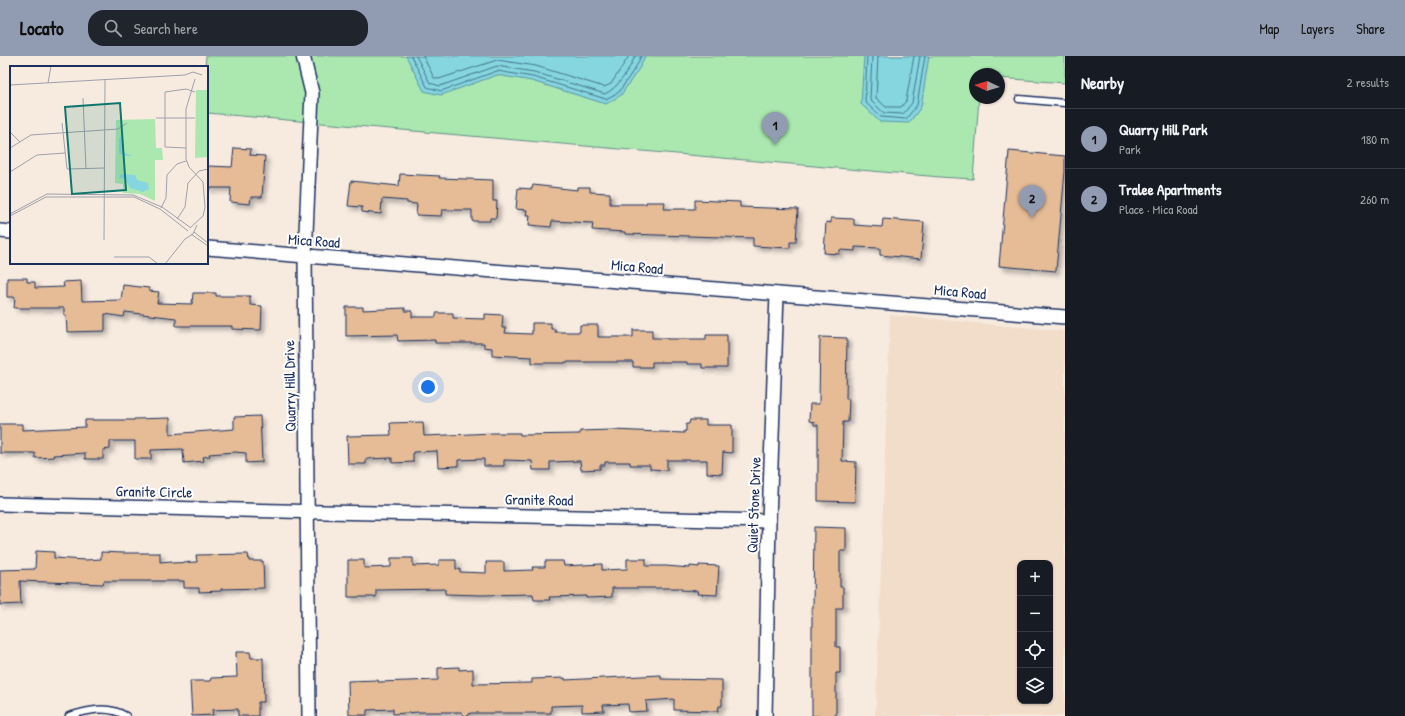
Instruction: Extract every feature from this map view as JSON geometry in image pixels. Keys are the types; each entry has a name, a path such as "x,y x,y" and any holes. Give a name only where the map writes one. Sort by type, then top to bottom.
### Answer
{"street":[{"name":"Quarry Hill Drive","path":"303,56 312,93 305,256 309,716"},
{"name":"Mica Road","path":"208,248 1065,317"},
{"name":"Quiet Stone Drive","path":"765,716 776,294"},
{"name":"Granite Circle","path":"0,504 308,512"},
{"name":"Granite Road","path":"308,512 769,520"}],"lane":[{"path":"1019,99 1065,103"},
{"path":"69,716 85,711 105,709 115,711 126,716"}],"shaded area":[{"path":"890,315 1065,331 1065,716 875,716"}],"green space":[{"path":"206,56 1065,56 1065,83 1005,78 1005,68 969,68 969,104 979,104 973,179 208,113 208,66 205,66"}],"water":[{"path":"406,56 645,56 640,67 621,95 606,104 532,81 497,75 441,95 424,91"},
{"path":"864,56 929,56 921,107 909,123 880,122 861,104"}],"building":[{"path":"234,148 251,149 250,155 265,156 262,197 251,197 250,204 230,202 231,188 208,188 208,166 232,167"},
{"path":"1009,151 1065,156 1056,271 999,266"},
{"path":"400,174 440,176 439,178 493,180 493,201 497,201 496,218 490,218 490,221 472,221 472,210 442,210 441,216 416,215 417,204 407,203 407,201 382,199 381,214 362,212 362,207 348,206 351,181 399,186"},
{"path":"533,185 577,190 577,187 590,187 590,192 610,193 610,204 646,204 646,202 665,202 664,209 695,209 695,200 740,202 740,207 798,209 796,242 790,242 790,248 753,246 753,238 625,234 625,232 592,230 593,223 552,221 551,227 529,225 530,215 526,215 527,210 516,209 518,188 532,189"},
{"path":"831,218 854,219 854,225 882,227 883,219 924,222 921,259 880,255 880,248 855,247 855,251 840,250 839,254 824,253 826,222 831,223"},
{"path":"7,278 27,278 27,282 35,282 35,288 64,287 63,282 81,281 82,301 121,300 123,285 149,288 149,291 159,292 157,303 192,304 193,293 216,293 216,296 250,296 250,305 262,306 261,330 232,329 232,326 176,326 176,318 125,312 124,317 105,314 105,331 67,332 64,308 14,308 15,297 7,297"},
{"path":"346,307 363,307 363,310 405,308 405,311 412,311 412,317 436,317 436,313 453,313 453,318 485,319 485,314 503,315 502,328 506,328 505,333 532,334 532,323 551,323 551,329 555,329 555,332 580,332 580,325 598,325 598,337 633,337 633,330 652,330 652,338 667,339 706,339 706,335 727,335 727,368 702,368 702,364 687,364 687,362 652,362 652,367 633,367 633,362 532,363 532,357 492,355 492,348 484,347 484,343 435,343 435,340 398,341 397,335 346,336"},
{"path":"820,337 847,338 846,399 849,399 848,422 843,422 842,461 856,462 855,502 818,501 818,425 814,425 814,422 809,421 810,404 819,404"},
{"path":"260,416 262,462 246,463 246,453 235,452 209,454 210,456 203,457 204,461 184,463 183,449 151,450 151,459 135,459 135,441 110,441 110,449 103,450 103,459 85,459 85,453 35,458 35,453 0,453 0,424 22,424 22,430 85,427 85,420 170,418 170,434 234,429 234,417"},
{"path":"690,420 706,420 706,425 732,425 732,453 723,452 722,474 707,473 707,460 667,460 667,470 650,469 650,465 630,465 630,462 605,462 605,465 600,465 600,469 581,470 580,461 550,462 550,470 533,470 532,461 504,460 504,466 484,466 484,459 458,460 458,466 438,467 437,451 413,452 413,462 392,463 392,458 366,459 366,464 348,464 347,436 391,435 390,423 423,422 424,436 494,433 520,433 520,435 580,434 580,431 612,430 684,433 684,431 686,431 686,424 689,424"},
{"path":"814,527 846,528 846,551 840,551 840,587 843,587 843,608 836,608 836,647 840,647 840,673 836,673 836,716 812,716"},
{"path":"36,551 54,552 54,558 85,560 101,559 101,552 160,553 160,562 172,561 172,563 197,562 196,555 248,554 249,561 263,561 264,588 221,589 221,591 199,592 199,588 184,588 184,581 104,581 103,584 20,581 21,604 0,605 0,570 35,569"},
{"path":"391,558 413,558 413,566 439,565 439,560 456,560 456,569 460,569 460,572 486,573 486,562 504,562 504,571 533,570 532,567 545,567 545,561 563,561 564,566 602,564 602,570 627,569 627,559 646,559 646,566 690,568 690,566 699,567 699,565 719,566 717,595 697,594 698,591 681,590 681,588 612,588 612,597 549,597 550,600 534,600 533,594 445,594 445,589 376,590 376,597 348,597 348,560 364,560 364,568 391,567"},
{"path":"236,652 250,652 251,658 263,658 264,702 258,702 258,716 238,716 238,709 212,710 213,715 192,716 190,681 210,681 211,678 237,677"},
{"path":"459,667 459,670 473,669 473,684 532,683 532,679 565,678 565,680 661,675 661,679 722,680 722,706 719,706 718,711 674,710 674,699 646,701 647,711 629,712 628,704 603,705 604,711 582,712 582,705 551,706 551,713 470,713 468,716 465,716 461,712 418,712 393,714 393,709 367,710 367,715 349,715 348,681 378,680 378,682 438,680 438,668"}],"place":[{"name":"Quarry Hill Park","path":"775,145"},
{"name":"Tralee Apartments","path":"1032,218"}]}
